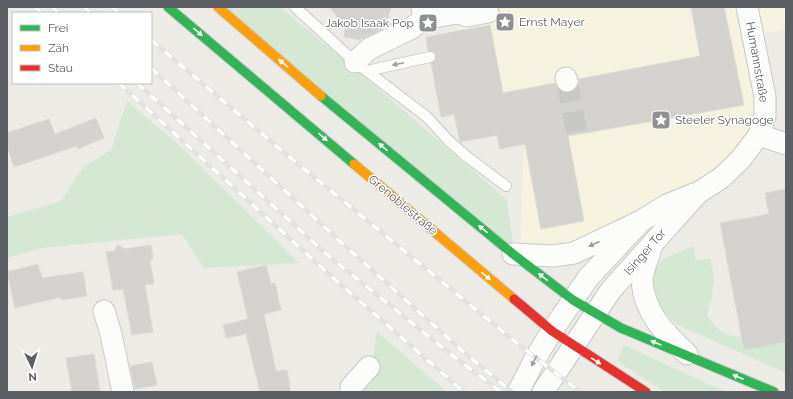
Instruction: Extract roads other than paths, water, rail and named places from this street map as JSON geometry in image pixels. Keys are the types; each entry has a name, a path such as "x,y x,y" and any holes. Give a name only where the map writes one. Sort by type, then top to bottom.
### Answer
{"main road":[{"name":"Grenoblestraße","path":"168,7 552,331 646,392"},
{"path":"218,7 323,98 513,254 573,300 621,328 774,392"}],"street":[{"name":"Humannstraße","path":"747,7 765,97 765,116 759,135"},
{"path":"361,66 369,49 410,29 423,13 457,13 467,16 488,12"},
{"name":"Isinger Tor","path":"513,254 553,256 574,253 641,221 667,205 698,193 721,178 740,160 759,135"},
{"path":"759,135 786,144"},
{"name":"Isinger Tor","path":"543,392 611,290 698,193"},
{"name":"Isinger Tor","path":"518,392 536,356 588,278 641,221"},
{"path":"653,243 642,280 647,306 665,334 692,358"},
{"path":"104,311 111,334 122,392"},
{"path":"351,392 351,387 369,367"}],"lane":[{"path":"295,7 361,66 427,117 448,140 466,156 506,186"},
{"path":"361,66 430,58"}],"tunnel":[{"path":"567,81 577,134"}],"railway":[{"path":"35,7 41,12"},
{"path":"52,7 58,12"},
{"path":"84,7 90,12"},
{"path":"112,7 118,12"},
{"path":"152,41 281,150 513,340 580,392"},
{"path":"152,69 343,244 459,348 512,392"},
{"path":"120,84 331,276 464,392"},
{"path":"138,84 331,258 453,356 501,392"}],"place":[{"name":"Ernst Mayer","path":"505,22"},
{"name":"Jakob Isaak Pop","path":"428,23"},
{"name":"Steeler Synagoge","path":"661,120"}]}
